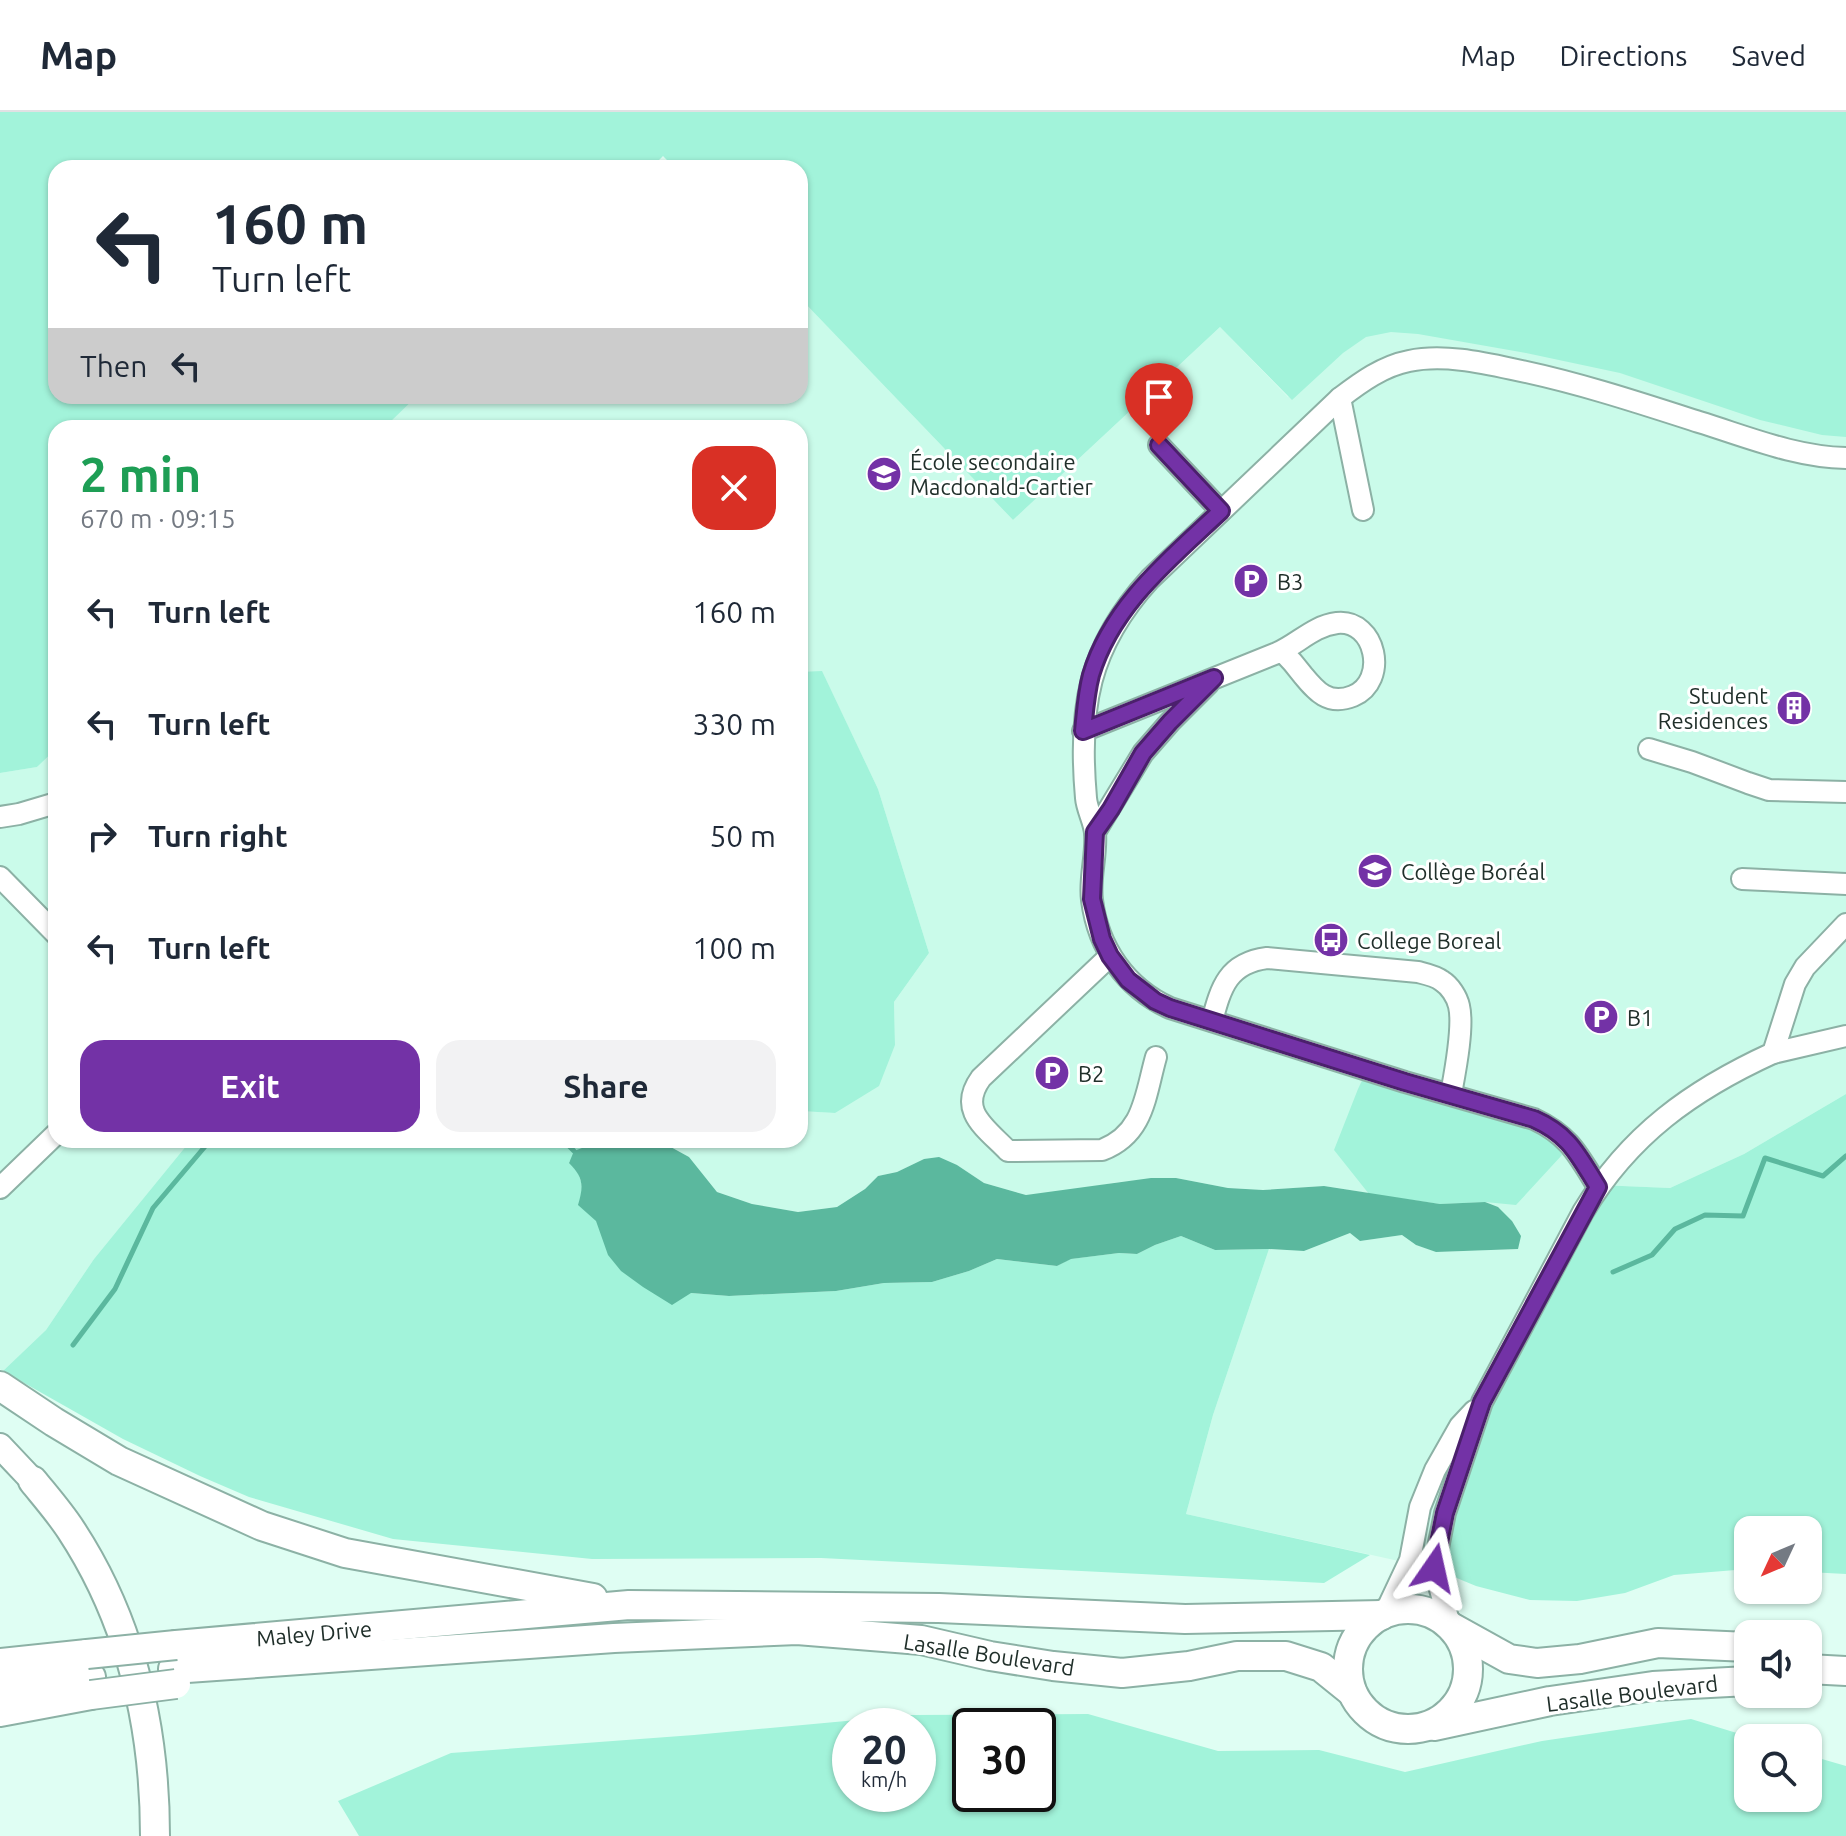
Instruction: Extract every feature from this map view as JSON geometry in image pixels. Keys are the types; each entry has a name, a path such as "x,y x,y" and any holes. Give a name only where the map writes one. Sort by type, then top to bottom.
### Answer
{"highway":[{"path":"0,1386 119,1461 262,1526 345,1553 629,1605"},
{"path":"33,1481 71,1529 101,1582 124,1635 148,1730 155,1792 155,1836"},
{"name":"Lasalle Boulevard","path":"629,1605 939,1608 1185,1619 1384,1614"},
{"name":"Maley Drive","path":"0,1686 175,1666 629,1605"},
{"path":"1402,1609 1419,1609 1436,1615 1451,1626 1463,1643 1469,1661 1469,1679 1453,1711 1439,1722 1422,1729 1388,1727 1373,1719 1352,1692 1348,1675 1349,1656 1355,1639 1367,1625 1384,1614 1402,1609"},
{"name":"Lasalle Boulevard","path":"1451,1626 1509,1659 1537,1663 1580,1659 1658,1643 1734,1646"},
{"name":"Lasalle Boulevard","path":"614,1638 797,1630 921,1640 990,1656 1122,1673 1189,1666 1237,1656 1286,1656 1321,1667 1352,1692"},
{"name":"Maley Drive","path":"175,1666 614,1638"},
{"name":"Maley Drive","path":"0,1663 90,1675"},
{"path":"0,1712 90,1675 175,1666"},
{"path":"1822,1670 1846,1671"},
{"name":"Lasalle Boulevard","path":"1422,1729 1550,1701 1653,1686 1734,1682"}],"main road":[{"path":"0,1446 33,1481"}],"street":[{"path":"1598,1187 1572,1146 1549,1126 1534,1119 1212,1021 1155,1001 1128,980 1102,939 1092,899 1095,832 1086,801 1083,731 1092,673 1117,620 1150,579 1340,398 1359,383 1410,360 1440,359 1489,364 1547,376 1614,394 1788,450 1821,458 1846,458"},
{"path":"1340,398 1363,510"},
{"path":"1159,445 1221,511"},
{"path":"1083,731 1282,651 1315,629 1334,624 1347,623 1363,633 1373,648 1376,667 1369,683 1357,695 1342,699 1327,697 1313,688 1282,651"},
{"path":"1095,832 1143,753 1214,678"},
{"path":"1649,749 1769,790 1846,792"},
{"path":"0,817 48,805"},
{"path":"0,877 48,926"},
{"path":"1742,879 1846,884"},
{"path":"1773,1053 1795,984 1805,967 1846,924"},
{"path":"1110,956 981,1078 973,1089 971,1105 975,1117 1008,1151 1102,1150 1127,1136 1136,1124 1156,1057"},
{"path":"1212,1021 1225,981 1240,966 1253,960 1267,958 1418,972 1441,979 1459,1002 1461,1015 1451,1094"},
{"path":"1451,1626 1434,1568 1445,1513 1482,1402 1598,1187 1622,1157 1687,1099 1773,1053 1846,1036"},
{"path":"0,1188 48,1142"},
{"path":"1384,1614 1410,1560 1420,1507 1435,1470 1460,1426 1482,1402"}],"shaded area":[{"path":"0,112 1846,112 1846,437 1822,435 1760,420 1620,373 1526,353 1391,332 1366,337 1343,353 1292,400 1220,327 1013,520 808,306 808,160 667,160 663,156 659,160 48,160 48,404 409,404 392,420 48,420 48,757 37,767 0,773"},
{"name":"Collège Boréal","path":"1583,112 1846,112 1846,1094 1744,1154 1670,1188 1597,1185 1435,1569 1186,1514 1213,1415 1269,1249 1304,1251 1350,1233 1360,1241 1402,1235 1416,1245 1437,1252 1517,1249 1462,1204 1440,1204 1324,1186 1263,1190 1228,1188 1176,1178 1119,1182 1026,1195 984,1183 957,1165 924,1159 897,1172 878,1176 865,1189 837,1207 798,1212 752,1204 717,1192 689,1157 673,1148 808,1148 808,1111 835,1113 895,1045 894,1002 929,953 878,789 822,672 808,672 808,420 392,420 409,404 808,404 808,306 1013,520 1220,327 1288,397"},
{"path":"822,671 878,789 929,953 894,1002 895,1045 879,1086 835,1113 808,1111 808,672"},
{"path":"48,757 48,1148 184,1148 94,1259 46,1330 3,1371 0,1369 0,773 37,767"},
{"path":"1367,1070 1550,1133 1562,1155 1516,1205 1485,1202 1440,1204 1369,1194 1334,1150"},
{"path":"1846,1094 1846,1574 1822,1573 1822,1516 1734,1516 1734,1570 1674,1575 1625,1593 1577,1601 1530,1600 1476,1586 1435,1569 1451,1486 1598,1185 1670,1188 1744,1154"},
{"path":"184,1148 585,1148 569,1162 581,1182 579,1205 691,1293 729,1296 932,1282 997,1259 1057,1266 1070,1259 1137,1254 1181,1236 1215,1250 1269,1249 1213,1415 1186,1514 1370,1555 1324,1583 821,1558 592,1559 393,1539 249,1497 200,1476 123,1439 3,1371 46,1330 94,1259"},
{"path":"582,1148 673,1148 689,1157 717,1192 752,1204 798,1212 837,1207 865,1189 878,1176 897,1172 924,1159 939,1157 984,1183 1026,1195 1151,1178 1176,1178 1228,1188 1263,1190 1324,1186 1440,1204 1485,1202 1498,1207 1521,1236 1518,1249 1436,1252 1416,1245 1402,1235 1360,1241 1350,1233 1304,1251 1215,1250 1181,1236 1137,1254 1071,1259 1057,1266 997,1259 932,1282 729,1296 691,1293 672,1305 621,1271 608,1255 596,1221 578,1205 581,1182 569,1163 574,1151"},
{"path":"1056,1714 1088,1714 1218,1751 1319,1750 1405,1772 1542,1741 1691,1719 1734,1732 1734,1812 1822,1812 1822,1759 1846,1766 1846,1836 359,1836 338,1801 451,1753 832,1722 832,1812 936,1812 936,1715 952,1715 952,1812 1056,1812"}],"waterway":[{"path":"73,1345 115,1289 153,1208 204,1148"},
{"path":"571,1148 574,1151"},
{"path":"1613,1272 1652,1255 1675,1229 1705,1215 1743,1216 1765,1158 1823,1176 1846,1156"}],"place":[{"name":"École secondaire Macdonald-Cartier","path":"884,474"},
{"name":"B3","path":"1251,581"},
{"name":"Student Residences","path":"1794,708"},
{"name":"Collège Boréal","path":"1375,871"},
{"name":"College Boreal","path":"1331,940"},
{"name":"B1","path":"1601,1017"},
{"name":"B2","path":"1052,1073"}],"route":[{"path":"1159,445 1221,511 1150,579 1117,620 1092,673 1083,731 1214,678 1143,753 1095,832 1092,899 1102,939 1110,956 1128,980 1155,1001 1170,1008 1549,1126 1572,1146 1598,1187 1482,1402 1445,1513 1434,1568"}]}
